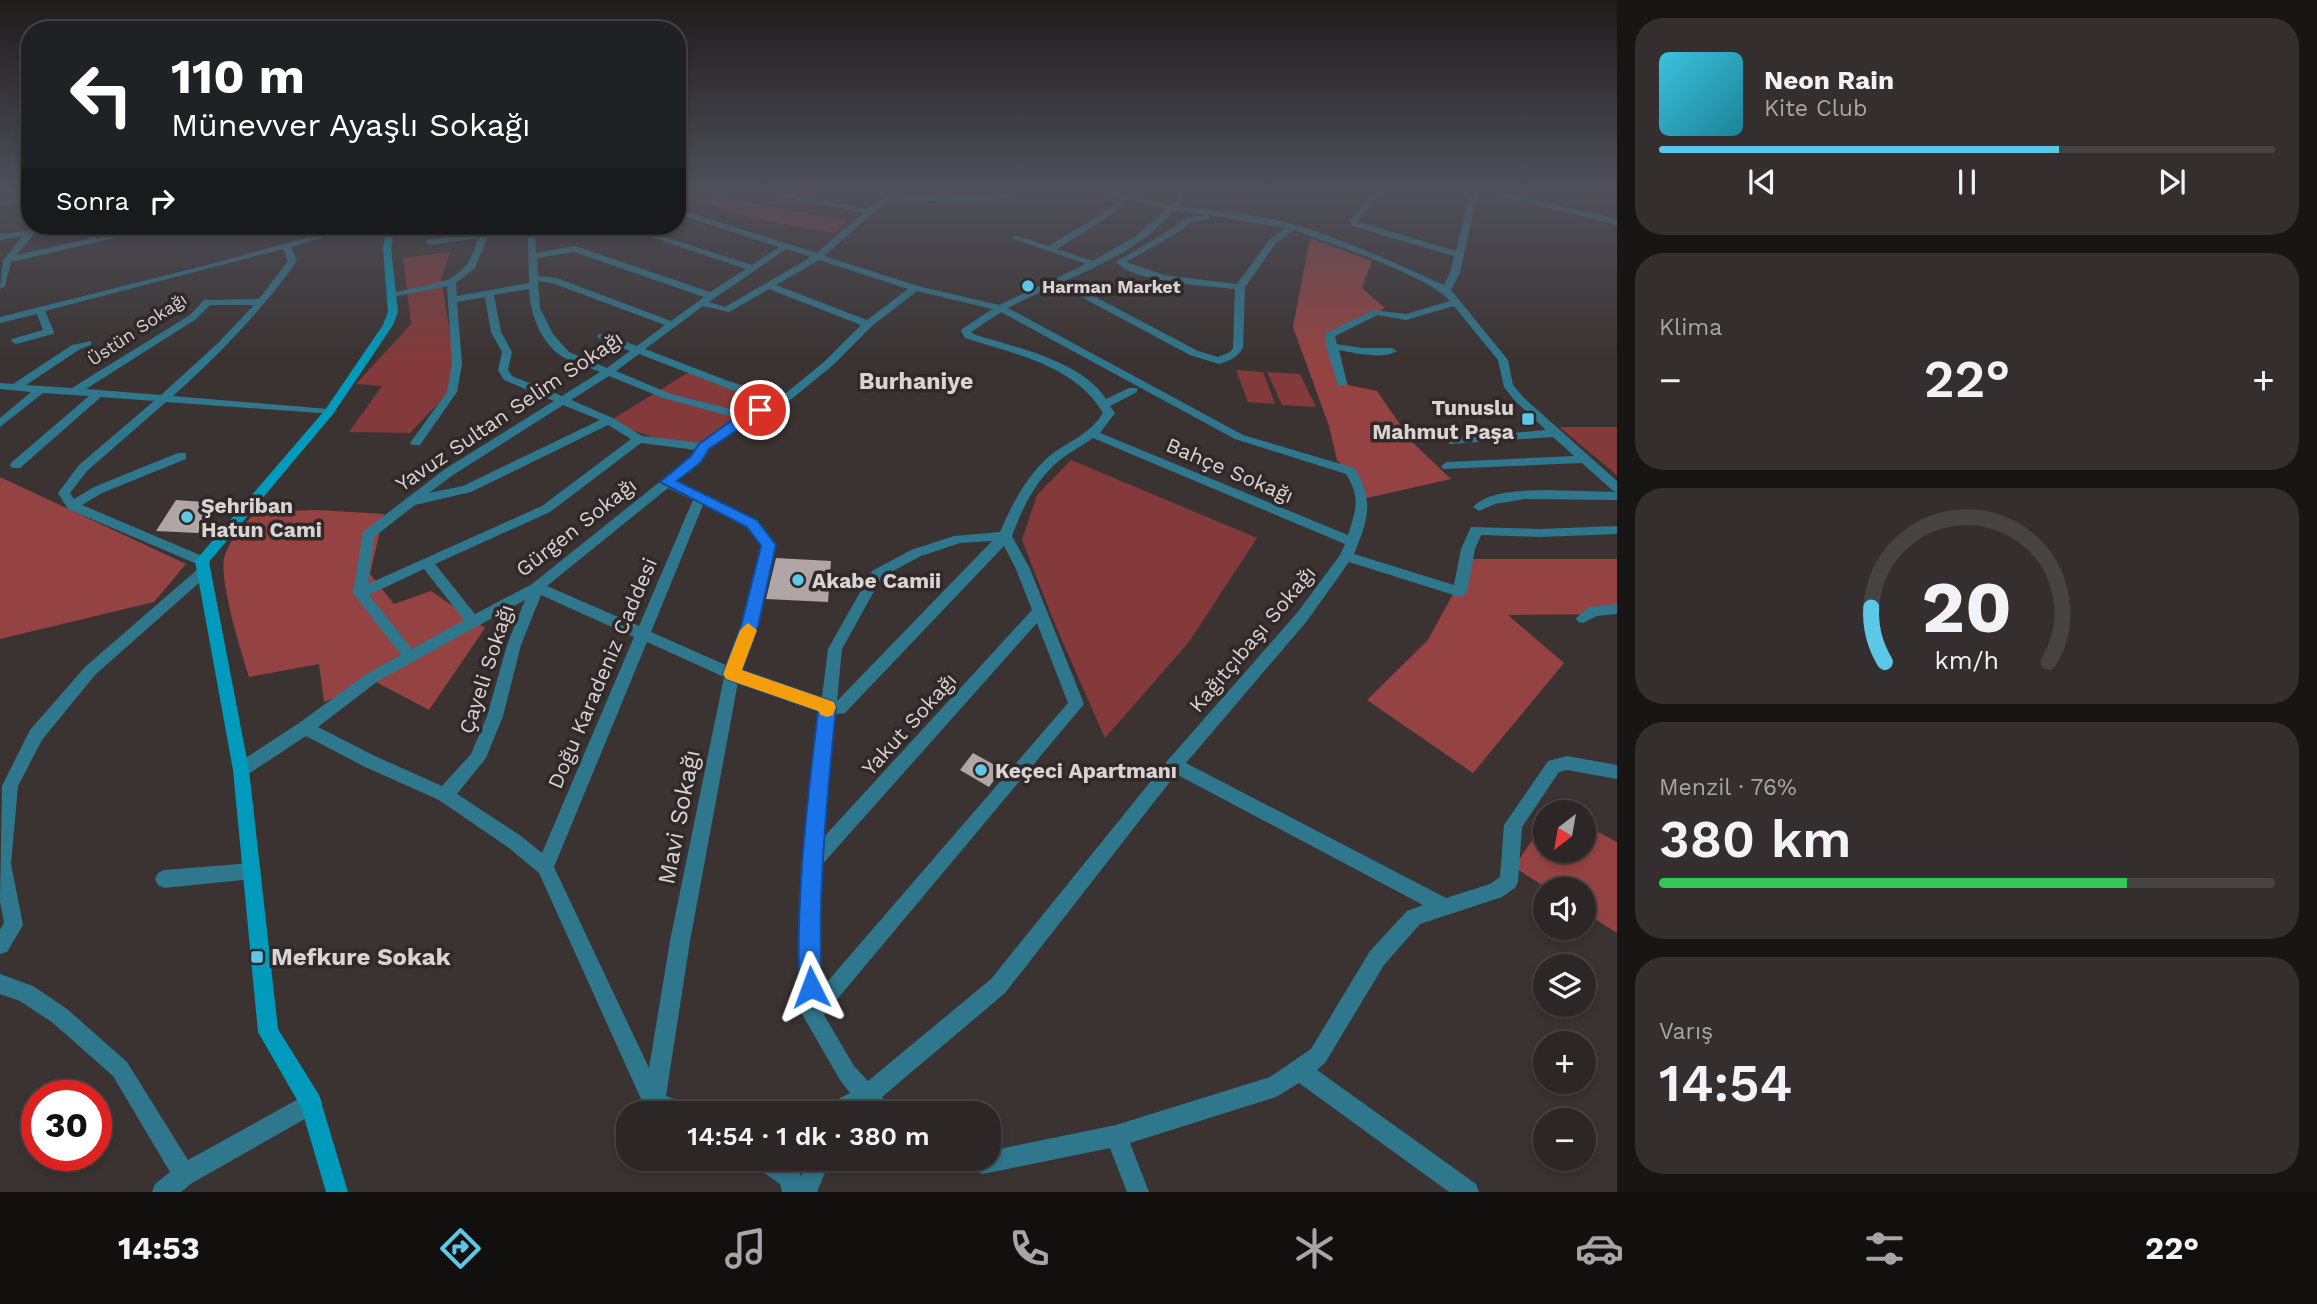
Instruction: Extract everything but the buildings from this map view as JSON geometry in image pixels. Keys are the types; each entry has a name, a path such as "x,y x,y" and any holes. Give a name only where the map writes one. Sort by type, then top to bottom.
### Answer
{"main road":[{"path":"337,1192 311,1103 268,1032 241,769 203,566 329,412 388,325 393,312 393,294 387,247"}],"street":[{"path":"0,286 7,260 18,247"},
{"path":"7,260 68,247"},
{"path":"0,320 284,247"},
{"path":"0,945 14,925 2,864 10,786 40,727 90,670 203,566 72,506 64,494 83,468 238,331 293,261 286,247"},
{"path":"393,294 451,282 467,274 480,247"},
{"path":"532,247 535,308 548,335 565,354 667,396 746,417"},
{"path":"686,247 753,268"},
{"name":"Yavuz Sultan Selim Sokağı","path":"360,593 368,534 407,502 608,372 671,324 785,247"},
{"path":"792,247 915,288 1000,308"},
{"path":"533,256 575,249 707,299 726,310 819,256 830,247"},
{"path":"1043,247 1096,264"},
{"path":"1051,249 1055,247"},
{"path":"537,587 732,674 839,709 1005,536 1012,519 1047,465 1104,425 1109,413 1106,404 1085,384 1054,366 1029,354 969,337 966,331 986,315 1128,247"},
{"path":"1147,247 1120,262 1124,267 1163,278 1240,287"},
{"path":"1056,280 1194,353 1220,361 1234,354 1238,348 1240,287 1251,268 1270,247"},
{"path":"1344,247 1446,290 1485,334 1503,360 1508,385 1554,433 1617,488"},
{"path":"1432,247 1457,254"},
{"path":"1446,290 1455,273 1459,247"},
{"path":"452,300 534,281 554,280 671,324"},
{"path":"416,443 452,392 457,364 451,282"},
{"path":"768,285 869,324"},
{"name":"Gürgen Sokağı","path":"241,769 305,728 373,677 537,587 696,459 704,447 746,417 785,399 828,364 869,324 915,288"},
{"path":"489,293 496,332 507,352 503,370 508,379 609,420 639,439 704,447"},
{"name":"Üstün Sokağı","path":"74,392 193,317 207,302 263,302"},
{"path":"1342,383 1330,335 1377,312 1406,317 1455,302"},
{"name":"Kağıtçıbaşı Sokağı","path":"857,1101 998,986 1174,765 1302,617 1349,549 1363,507 1358,484 1350,471 1239,437 1000,308"},
{"path":"16,341 49,332 40,310"},
{"path":"602,336 775,403"},
{"path":"0,395 76,347 87,343"},
{"path":"1331,346 1362,351 1392,351"},
{"path":"0,386 329,412"},
{"path":"0,424 41,389"},
{"path":"1106,404 1133,390"},
{"path":"16,465 97,395"},
{"path":"407,502 467,489 609,420"},
{"name":"Bahçe Sokağı","path":"1093,433 1349,549 1460,592 1468,549 1476,530 1539,533 1617,530"},
{"path":"1454,442 1554,433"},
{"path":"409,655 360,593 546,509 639,439"},
{"path":"72,506 97,490 182,456"},
{"path":"1447,466 1583,459"},
{"path":"667,482 700,497"},
{"path":"1479,508 1490,499 1517,496 1617,496"},
{"name":"Mavi Sokağı","path":"654,1101 680,941 732,674 750,626 769,545 752,524 700,497"},
{"name":"Doğu Karadeniz Caddesi","path":"545,867 700,497"},
{"path":"871,1101 847,1073 812,1014 808,934 810,864 835,649 866,589 877,574 916,553 970,538 1005,536"},
{"path":"812,1014 1076,704 1023,569 1005,536"},
{"path":"426,562 474,623"},
{"name":"Çayeli Sokağı","path":"445,795 478,758 495,716 514,645 537,587"},
{"path":"1583,618 1594,611 1617,608"},
{"name":"Yakut Sokağı","path":"810,864 1039,612"},
{"path":"305,728 369,761 445,795 516,842 545,867 654,1101"},
{"path":"1001,1159 1116,1136 1276,1086 1318,1056 1377,958 1414,917 1495,891 1509,882 1513,825 1554,766 1567,764 1617,772"},
{"path":"1174,765 1443,906"},
{"path":"164,879 252,872"},
{"path":"0,984 26,993 60,1016 120,1069 184,1175"},
{"path":"1298,1070 1468,1192"},
{"path":"163,1192 184,1175 311,1103"},
{"path":"1116,1136 1138,1192"},
{"path":"781,1171 790,1177 793,1192"},
{"path":"806,1192 815,1171"}],"shaded area":[{"path":"1308,247 1333,247 1372,261 1362,288 1385,308 1329,337 1348,385 1377,391 1412,442 1451,479 1367,498 1337,460 1329,426 1293,327"},
{"path":"450,252 441,278 453,351 450,391 410,433 349,432 382,386 356,384 411,324 403,258"},
{"path":"1236,370 1263,372 1275,404 1248,402"},
{"path":"689,372 786,395 691,450 608,422"},
{"path":"1267,372 1300,374 1316,407 1282,405"},
{"path":"1559,427 1617,427 1617,476 1611,470"},
{"path":"1071,460 1257,538 1189,642 1105,738 1054,622 1022,540 1037,495"},
{"path":"0,477 186,564 154,602 0,639"},
{"path":"318,510 384,514 370,574 394,604 431,591 485,628 429,710 376,682 324,702 319,664 249,677 227,597 223,565 225,555 238,532 256,512"},
{"path":"1472,559 1617,559 1617,614 1508,615 1564,663 1473,773 1367,700 1428,640"},
{"path":"1596,831 1617,842 1617,933 1596,920 1596,877 1533,877 1533,879 1514,867 1533,839 1533,863 1596,863"}],"slow traffic":[{"path":"748,630 732,674 827,707 827,710"}],"place":[{"name":"Harman Market","path":"1028,286"},
{"name":"Tunuslu Mahmut Paşa","path":"1528,419"},
{"name":"Şehriban Hatun Cami","path":"187,517"},
{"name":"Akabe Camii","path":"798,580"},
{"name":"Keçeci Apartmanı","path":"981,770"},
{"name":"Mefkure Sokak","path":"257,957"}],"district":[{"name":"Burhaniye","path":"916,381"}],"route":[{"path":"760,410 704,447 696,459 667,482 752,524 769,545 750,626 732,674 827,707 810,864 808,934 811,987"}]}
